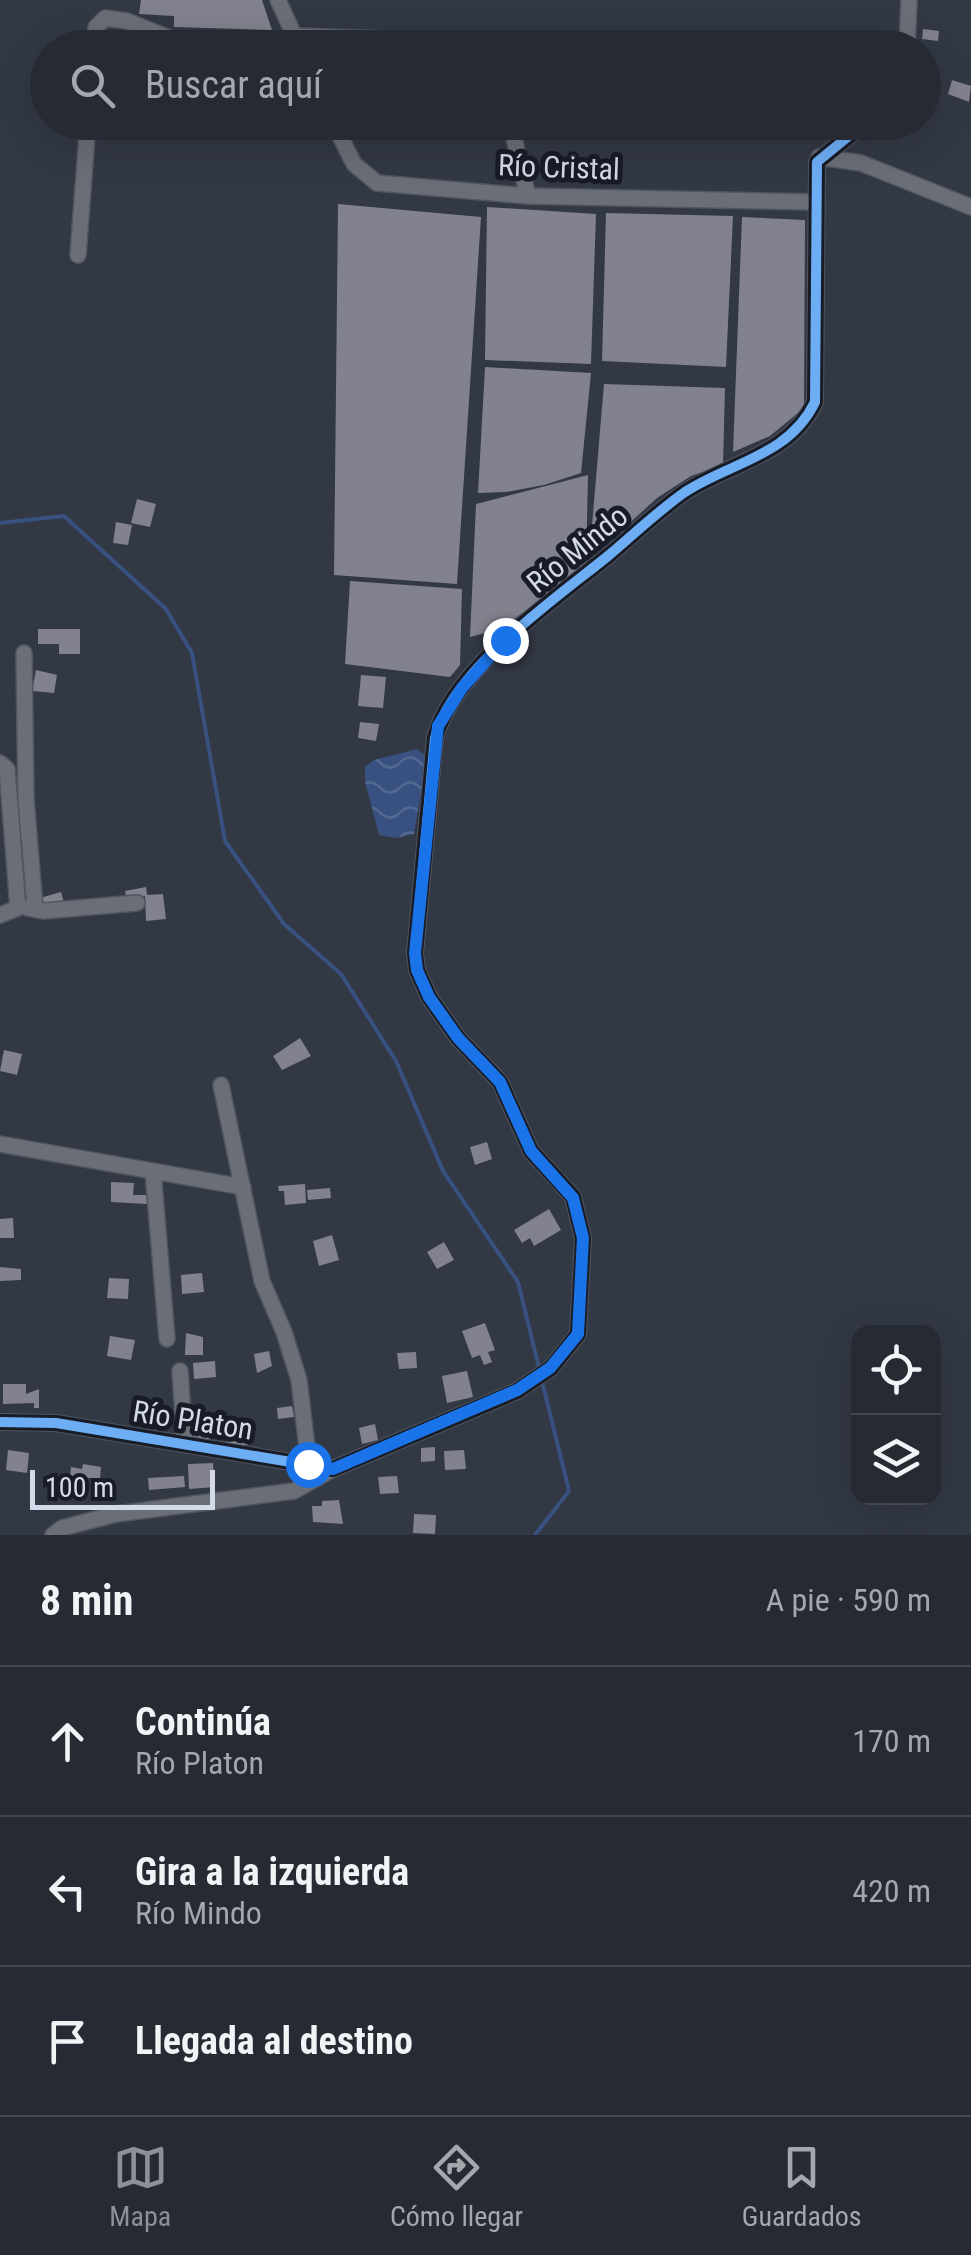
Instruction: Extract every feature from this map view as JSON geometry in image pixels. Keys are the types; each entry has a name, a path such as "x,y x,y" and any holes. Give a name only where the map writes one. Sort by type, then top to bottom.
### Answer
{"street":[{"path":"278,0 292,30"},
{"path":"907,30 908,0"},
{"path":"96,30 106,18 148,30"},
{"path":"78,254 87,140"},
{"name":"Río Cristal","path":"342,140 354,164 377,183 528,196 815,202"},
{"path":"514,140 528,196"},
{"path":"820,158 843,140"},
{"path":"820,158 861,163 971,207"},
{"name":"Río Mindo","path":"333,1469 517,1390 550,1368 578,1334 583,1238 573,1198 531,1151 500,1082 458,1038 429,997 417,970 415,953 435,738 438,726 462,688 505,640 686,491 770,451 806,419 815,402 815,202 820,158"},
{"path":"24,653 26,799 36,908"},
{"path":"0,763 7,769 18,908"},
{"path":"0,915 18,908 43,911 136,903"},
{"path":"221,1086 262,1282 300,1380 308,1464"},
{"path":"0,1144 243,1187"},
{"path":"153,1171 168,1340"},
{"path":"180,1372 186,1444"},
{"name":"Río Platon","path":"0,1422 56,1424 333,1469"},
{"path":"52,1535 62,1528 116,1514 294,1491 333,1469"}],"water":[{"path":"417,749 427,757 414,834 396,838 379,835 365,782 365,767 374,760"}],"building":[{"path":"141,0 262,0 272,30 174,27 174,16 139,14"},
{"path":"952,80 971,86 969,102 948,94"},
{"path":"338,204 481,217 457,584 334,575"},
{"path":"487,207 596,214 591,364 485,360"},
{"path":"606,213 733,216 726,367 602,361"},
{"path":"742,217 805,220 804,408 770,436 733,452"},
{"path":"485,367 591,373 581,473 544,485 478,493"},
{"path":"604,384 725,388 723,465 691,476 657,498 612,539 591,537"},
{"path":"588,475 586,565 501,629 470,637 476,504"},
{"path":"137,499 156,504 150,527 131,523"},
{"path":"116,522 132,525 128,545 113,543"},
{"path":"350,581 462,589 460,665 450,677 345,664"},
{"path":"38,629 80,629 80,654 59,654 59,644 38,644"},
{"path":"36,670 57,675 54,693 32,691"},
{"path":"361,675 386,677 383,708 358,706"},
{"path":"360,722 379,724 376,741 358,738"},
{"path":"146,887 147,895 163,894 166,919 146,921 145,896 127,900 125,891"},
{"path":"61,892 64,903 42,908 40,898"},
{"path":"300,1038 311,1056 282,1070 273,1056"},
{"path":"4,1050 22,1054 17,1075 0,1071"},
{"path":"487,1142 492,1159 475,1165 470,1147"},
{"path":"111,1182 134,1183 133,1195 147,1195 147,1204 111,1202"},
{"path":"305,1184 306,1203 285,1205 284,1191 279,1191 278,1186"},
{"path":"330,1188 331,1198 308,1200 307,1190"},
{"path":"549,1209 561,1230 534,1246 530,1238 522,1243 514,1230"},
{"path":"13,1218 14,1238 0,1238 0,1219"},
{"path":"332,1235 339,1260 319,1266 313,1241"},
{"path":"444,1242 454,1260 437,1269 427,1252"},
{"path":"0,1267 21,1269 21,1280 0,1281"},
{"path":"202,1273 204,1292 182,1294 181,1275"},
{"path":"109,1278 129,1279 128,1299 107,1298"},
{"path":"485,1323 495,1350 488,1352 492,1362 484,1365 480,1355 472,1358 462,1331"},
{"path":"186,1333 203,1337 203,1355 185,1355"},
{"path":"110,1336 135,1340 131,1360 107,1356"},
{"path":"269,1351 272,1366 257,1373 254,1354"},
{"path":"416,1352 417,1368 399,1369 397,1353"},
{"path":"215,1361 216,1377 194,1379 193,1363"},
{"path":"467,1371 473,1397 447,1403 442,1376"},
{"path":"3,1384 26,1384 26,1394 39,1389 39,1408 34,1408 34,1403 3,1404"},
{"path":"292,1406 294,1417 278,1419 277,1408"},
{"path":"192,1423 211,1426 209,1440 190,1437"},
{"path":"375,1424 378,1440 362,1444 359,1428"},
{"path":"248,1433 248,1445 226,1445 226,1434"},
{"path":"435,1447 435,1461 421,1462 421,1448"},
{"path":"8,1450 29,1453 27,1473 6,1470"},
{"path":"464,1450 466,1469 445,1470 444,1451"},
{"path":"213,1463 215,1487 189,1489 188,1464"},
{"path":"83,1464 101,1467 100,1479 70,1476 71,1467 82,1469"},
{"path":"184,1476 185,1487 149,1490 148,1478"},
{"path":"397,1476 399,1493 380,1494 378,1477"},
{"path":"339,1500 343,1524 313,1522 312,1506"},
{"path":"414,1514 436,1515 435,1534 413,1533"}],"waterway":[{"path":"0,523 64,516 166,609 192,653 225,841 284,924 341,974 396,1061 443,1171 518,1282 538,1364"},
{"path":"535,1535 569,1491 543,1385"}],"cycle path":[{"path":"0,1422 56,1423 333,1469 517,1391 551,1368 578,1334 583,1238 573,1197 531,1151 500,1082 458,1038 429,997 417,970 415,953 435,738 445,712 462,687 534,615 685,492 775,446 804,420 815,402 817,162 844,140"}],"route":[{"path":"308,1464 333,1469 517,1390 550,1368 578,1334 583,1238 573,1198 531,1151 500,1082 458,1038 429,997 417,970 415,953 438,726 462,688 505,640"}]}
